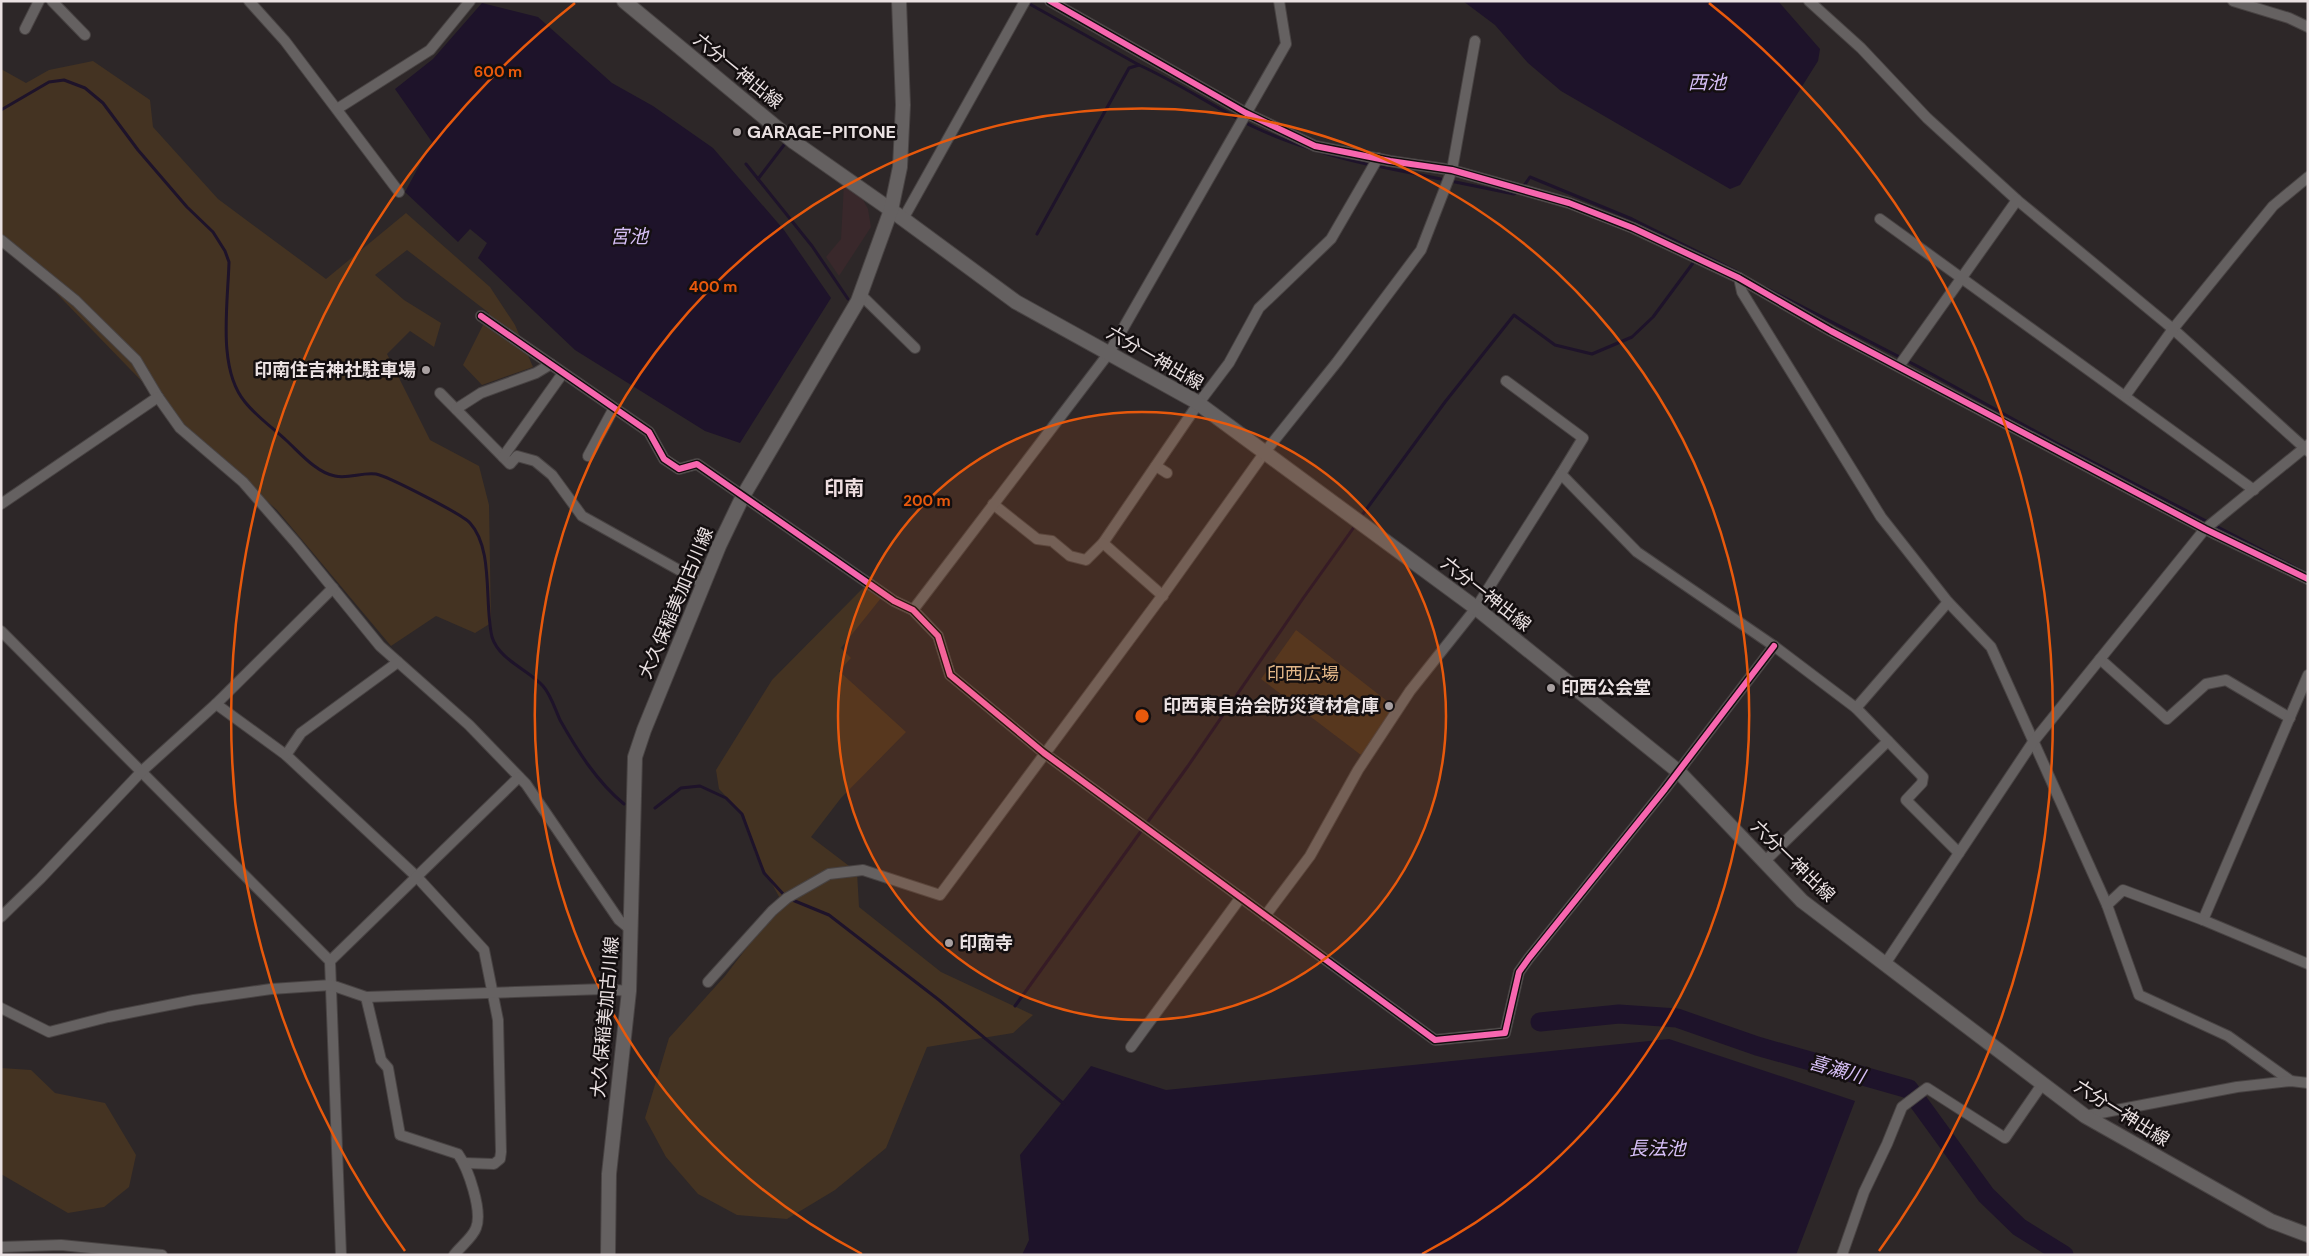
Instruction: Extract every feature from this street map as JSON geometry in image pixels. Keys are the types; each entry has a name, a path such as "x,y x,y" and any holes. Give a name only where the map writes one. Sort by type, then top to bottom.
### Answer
{"main road":[{"name":"六分一神出線","path":"624,1 794,142 891,210 1016,302 1198,404 1476,608 1678,772 1802,901 2085,1116 2271,1221 2308,1235"},
{"name":"大久保稲美加古川線","path":"608,1255 609,1174 629,991 636,757 644,730 704,584 743,496 860,294 891,210 900,167 903,105 899,1"}],"street":[{"path":"25,29 39,1"},
{"path":"52,1 85,35"},
{"path":"249,1 286,41 399,192"},
{"path":"337,109 430,50 470,1"},
{"path":"903,219 1025,1"},
{"path":"1050,1 1246,113 1314,146 1452,170 1570,202 1633,228 1739,278 1831,331 2206,529 2308,579"},
{"path":"913,610 1109,353 1286,44 1279,1"},
{"path":"1809,1 1861,48 1927,118 2017,200 2173,329 2307,448 2206,529 2033,742 1885,964"},
{"path":"2233,1 2288,18 2308,27"},
{"path":"708,982 772,911 787,898 829,874 863,870 940,895 1044,753 1163,596 1265,452 1337,362 1421,250 1452,170 1475,41"},
{"path":"994,504 1036,539 1052,541 1070,556 1086,560 1104,543 1198,404 1229,364 1259,308 1330,239 1378,158"},
{"path":"2124,396 2173,329 2273,206 2308,177"},
{"path":"1899,366 2017,200"},
{"path":"1880,220 2254,490"},
{"path":"1,240 76,301 136,360 158,397 180,428 243,482 380,646 468,725 519,777 619,920 631,930"},
{"path":"1739,278 1742,292 1881,517 1948,602 1991,647 2107,904 2140,996 2228,1036 2291,1082"},
{"path":"860,294 915,348"},
{"path":"480,316 649,432 664,459 679,469 697,464 894,601 913,610 938,636 950,675 1044,753 1435,1040 1505,1033 1519,972 1678,772 1774,646"},
{"path":"456,409 481,393 536,373 550,364"},
{"path":"503,456 563,373"},
{"path":"1265,916 1310,856 1358,770 1410,692 1476,608 1583,438 1506,381"},
{"path":"440,393 510,464 517,456 535,461 552,475 582,516 704,584"},
{"path":"1,504 158,397"},
{"path":"588,456 614,408"},
{"path":"1156,466 1167,474"},
{"path":"1561,474 1637,552 1774,646 1856,708 1923,777 1922,783 1906,800 1959,853"},
{"path":"1104,543 1163,596"},
{"path":"1,917 142,772 216,704 333,588"},
{"path":"1856,708 1948,602"},
{"path":"1,631 330,961 341,1255"},
{"path":"2100,659 2167,718 2206,684 2226,680 2290,718"},
{"path":"286,755 301,733 398,662"},
{"path":"2203,920 2308,675"},
{"path":"216,704 286,755 417,877 484,950 498,1020 500,1159 494,1164 464,1163"},
{"path":"1764,862 1888,741"},
{"path":"330,961 519,777"},
{"path":"2107,904 2123,890 2203,920 2308,964"},
{"path":"1131,1047 1241,897"},
{"path":"1,1008 49,1032 108,1017 194,1000 271,989 331,985 366,997 604,989 629,991"},
{"path":"366,997 381,1060 388,1068 400,1135 458,1154 471,1180 478,1214 476,1229 454,1255"},
{"path":"2085,1116 2236,1087 2291,1082 2308,1083"},
{"path":"1842,1255 1864,1192 1902,1107 1907,1102 1926,1088 2005,1138 2043,1083"},
{"path":"1,1247 61,1245 162,1255"}],"shaded area":[{"path":"844,183 862,198 868,209 871,227 839,276 826,257 841,239"}],"green space":[{"path":"93,61 150,100 153,127 218,199 326,279 406,213 490,287 515,325 533,367 482,385 463,365 489,313 407,250 375,275 404,300 441,323 434,347 410,331 387,354 430,440 479,466 489,505 491,623 475,633 436,616 391,646 277,510 193,434 1,236 1,69 26,83 49,70"},
{"path":"864,587 881,598 841,648 851,658 839,671 906,732 841,798 811,837 857,872 859,907 941,972 1033,1015 1013,1033 927,1047 886,1148 835,1190 787,1219 737,1215 698,1194 666,1157 645,1118 669,1038 725,976 782,902 755,853 744,815 719,789 716,770 772,680"},
{"name":"印西広場","path":"1296,630 1396,708 1361,755 1261,679"},
{"path":"1,1068 31,1070 55,1093 105,1103 136,1155 129,1187 104,1207 68,1213 1,1174"}],"water":[{"name":"西池","path":"1463,1 1778,1 1820,49 1818,61 1740,185 1730,189 1561,91 1528,63 1495,25"},
{"name":"宮池","path":"482,3 538,17 612,83 653,106 713,148 784,230 831,298 740,443 705,431 575,350 478,258 487,243 470,229 458,242 405,192 432,142 395,89 433,59"},
{"name":"長法池","path":"1669,1039 1855,1101 1796,1255 1022,1255 1029,1240 1020,1155 1091,1066 1166,1090"}],"waterway":[{"path":"1026,2 1139,65"},
{"path":"1037,234 1129,68 1139,65 1254,127 1311,149 1371,165"},
{"path":"1,110 49,82 64,80 85,88 103,103 138,150 187,207 213,232 225,251 229,262 226,316 227,354 236,388 245,402 303,457 322,471 340,477 371,474 383,476 440,504 470,523 478,534 482,547 487,577 490,624 492,637 496,645 501,652 543,686 551,698 560,720 596,776 624,804"},
{"path":"758,179 787,141"},
{"path":"746,164 812,246 848,299"},
{"path":"1377,166 1514,194 1521,190 1530,177 1632,219 1736,271"},
{"path":"1360,518 1445,402 1514,315 1555,345 1592,354 1632,337 1653,317 1696,259"},
{"path":"1766,288 1919,367 2060,445 2208,522"},
{"path":"1015,1006 1188,766 1357,523"},
{"path":"2214,525 2306,573"},
{"path":"655,808 681,788 700,786 726,798 742,814 764,873 785,896"},
{"path":"790,899 829,915 939,1000 1064,1104"},
{"name":"喜瀬川","path":"1540,1022 1619,1014 1677,1018 1757,1046 1909,1089 1986,1195 2019,1227 2064,1255"}],"cycle path":[{"path":"1050,1 1246,113 1315,146 1390,161 1452,170 1569,203 1633,228 1739,278 1831,331 2205,529 2308,579"},
{"path":"481,316 649,432 664,459 679,469 697,464 894,601 913,610 938,636 950,675 1044,753 1435,1040 1505,1033 1519,972 1665,789 1774,646"}],"place":[{"name":"GARAGE-PITONE","path":"737,132"},
{"name":"印南住吉神社駐車場","path":"426,370"},
{"name":"印西公会堂","path":"1551,688"},
{"name":"印西東自治会防災資材倉庫","path":"1389,706"},
{"name":"印南寺","path":"949,943"}],"district":[{"name":"印南","path":"844,488"}]}
